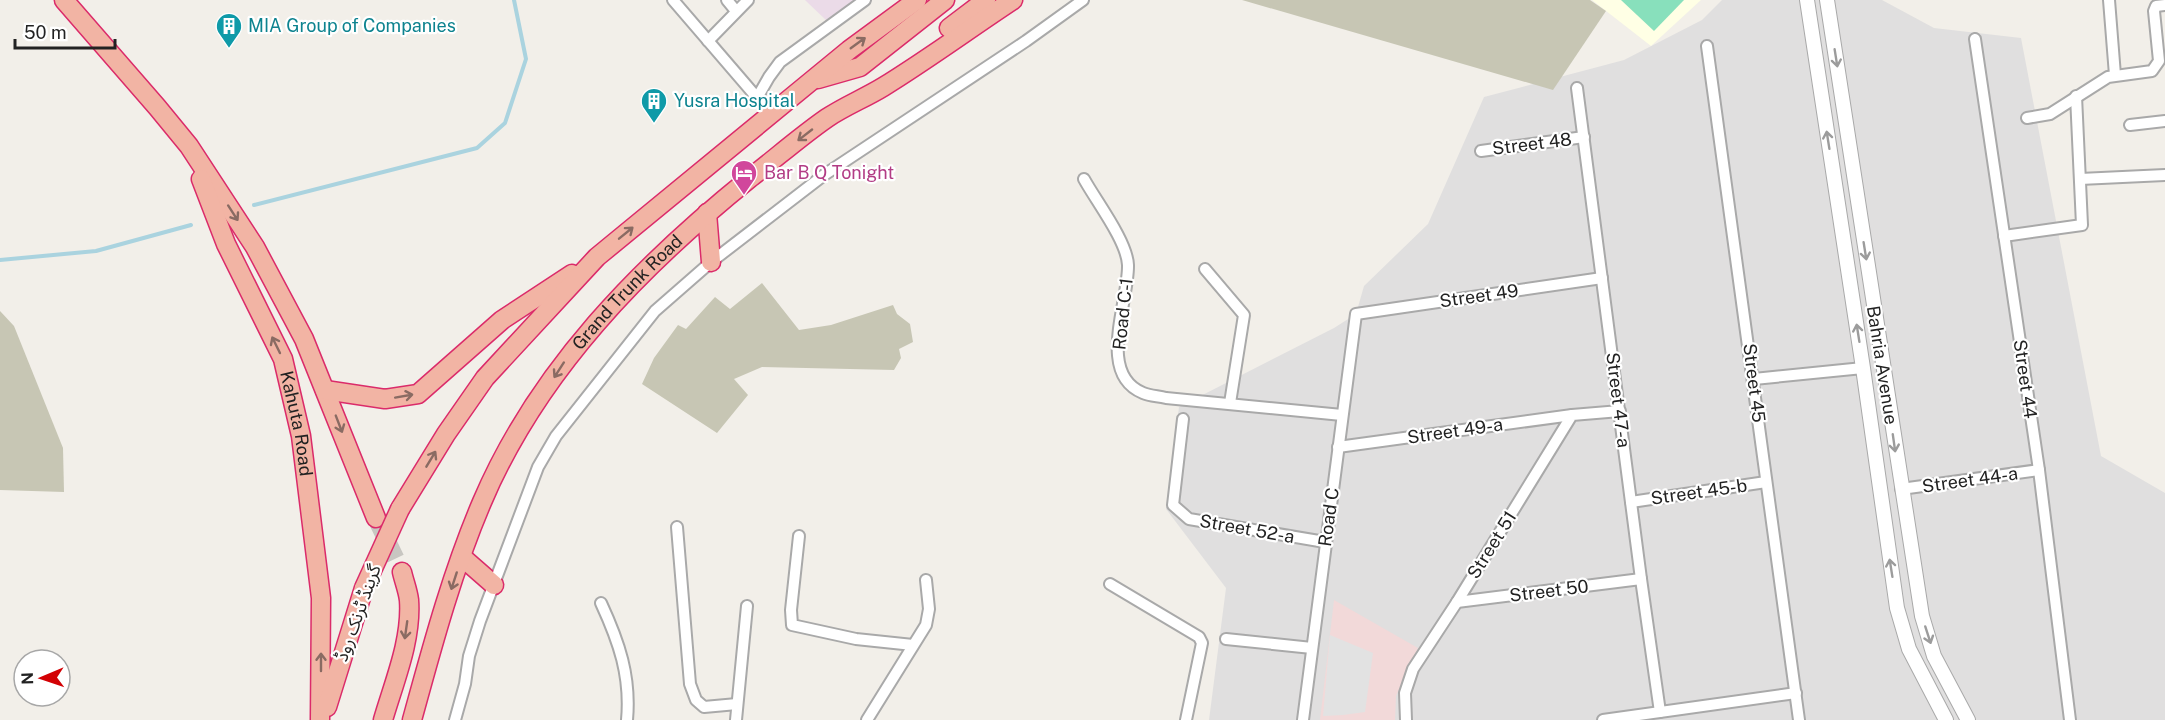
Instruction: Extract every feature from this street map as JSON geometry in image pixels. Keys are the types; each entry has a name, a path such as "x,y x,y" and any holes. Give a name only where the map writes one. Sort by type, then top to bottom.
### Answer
{"highway":[{"name":"Kahuta Road","path":"64,0 189,146 255,247 304,339 376,518"},
{"path":"597,257 849,50 917,0"},
{"path":"811,81 860,67 945,0"},
{"path":"829,117 913,52 961,21 986,0"},
{"name":"Grand Trunk Road","path":"412,720 462,557 482,501 512,443 568,356 612,304 707,213 829,117 883,87 1012,0"},
{"name":"Kahuta Road","path":"189,146 226,244 283,359 301,436 321,598 322,720"},
{"path":"707,213 711,262"},
{"name":"Kahuta Road","path":"326,390 386,399 418,394 502,320 597,257"},
{"name":"گرینڈ ٹرنک روڈ","path":"322,720 364,588 400,509 446,434 485,378 597,257"},
{"path":"462,557 494,585"},
{"path":"383,720 400,664 407,630 409,600 402,572"}],"street":[{"path":"673,0 771,114"},
{"path":"727,0 736,11"},
{"path":"708,41 748,0"},
{"path":"757,98 780,62 865,0"},
{"path":"455,720 465,684 469,657 538,467 556,436 655,311 711,262 824,175 1026,41 1083,0"},
{"name":"Bahria Avenue","path":"1807,0 1897,608 1909,649 1946,720"},
{"name":"Bahria Avenue","path":"1827,0 1922,616 1934,656 1968,720"},
{"path":"2109,0 2115,75"},
{"path":"2027,118 2050,114 2108,77 2152,71 2159,61 2154,11 2156,6 2165,4"},
{"name":"Street 44","path":"1975,39 2038,470 2070,720"},
{"name":"Street 45","path":"1707,46 1799,720"},
{"name":"Street 47-a","path":"1577,88 1660,712"},
{"path":"2004,236 2082,225 2076,96"},
{"path":"2130,125 2165,120"},
{"name":"Street 48","path":"1481,151 1584,137"},
{"path":"2080,179 2165,175"},
{"name":"Road C-1","path":"1084,179 1124,247 1128,265 1119,329 1118,360 1126,381 1142,393 1166,398 1342,415"},
{"path":"1205,268 1244,315 1230,403"},
{"name":"Street 49","path":"1356,314 1602,278"},
{"name":"Road C","path":"1303,720 1356,314"},
{"path":"1754,379 1863,368"},
{"path":"1572,415 1620,411"},
{"name":"Street 49-a","path":"1338,447 1572,415"},
{"name":"Street 51","path":"1406,720 1405,693 1413,669 1572,415"},
{"name":"Street 52-a","path":"1183,419 1173,505 1189,519 1325,542"},
{"name":"Street 44-a","path":"1901,489 2038,470"},
{"name":"Street 45-b","path":"1631,502 1766,482"},
{"path":"677,527 690,684 696,700 704,708 737,704"},
{"path":"799,537 791,609 792,625 856,639 913,645"},
{"name":"Street 50","path":"1457,602 1641,579"},
{"path":"867,720 926,625 929,609 926,580"},
{"path":"1110,584 1199,637 1202,643 1186,720"},
{"path":"601,603 617,636 628,687 627,720"},
{"path":"736,720 747,606"},
{"path":"1226,639 1312,648"},
{"path":"1603,720 1796,693"}],"shaded area":[{"path":"805,0 859,0 827,21"},
{"path":"1242,0 1590,0 1606,11 1553,90"},
{"path":"1592,0 1701,0 1651,46"},
{"path":"1722,0 1882,0 1934,28 2021,38 2101,456 2165,493 2165,720 1209,720 1226,588 1166,509 1179,407 1334,328 1356,314 1364,286 1428,224 1484,97 1624,60 1702,20"},
{"path":"762,283 799,330 831,325 893,305 897,314 910,324 913,342 899,349 901,358 894,370 762,367 734,379 748,395 717,433 642,384 654,358 678,325 686,329 715,297 730,309"},
{"path":"0,311 14,326 63,448 64,492 0,490"},
{"path":"1334,600 1418,648 1396,696 1395,720 1320,720"},
{"path":"1330,635 1373,653 1365,712 1323,716"}],"green space":[{"path":"1621,0 1684,0 1654,31"}],"waterway":[{"path":"254,205 477,148 505,123 526,59 514,0"},
{"path":"0,260 96,251 191,225"}],"tunnel":[{"path":"376,518 402,572"}],"place":[{"name":"MIA Group of Companies","path":"229,49"},
{"name":"Yusra Hospital","path":"654,124"},
{"name":"Bar B Q Tonight","path":"744,196"}]}
